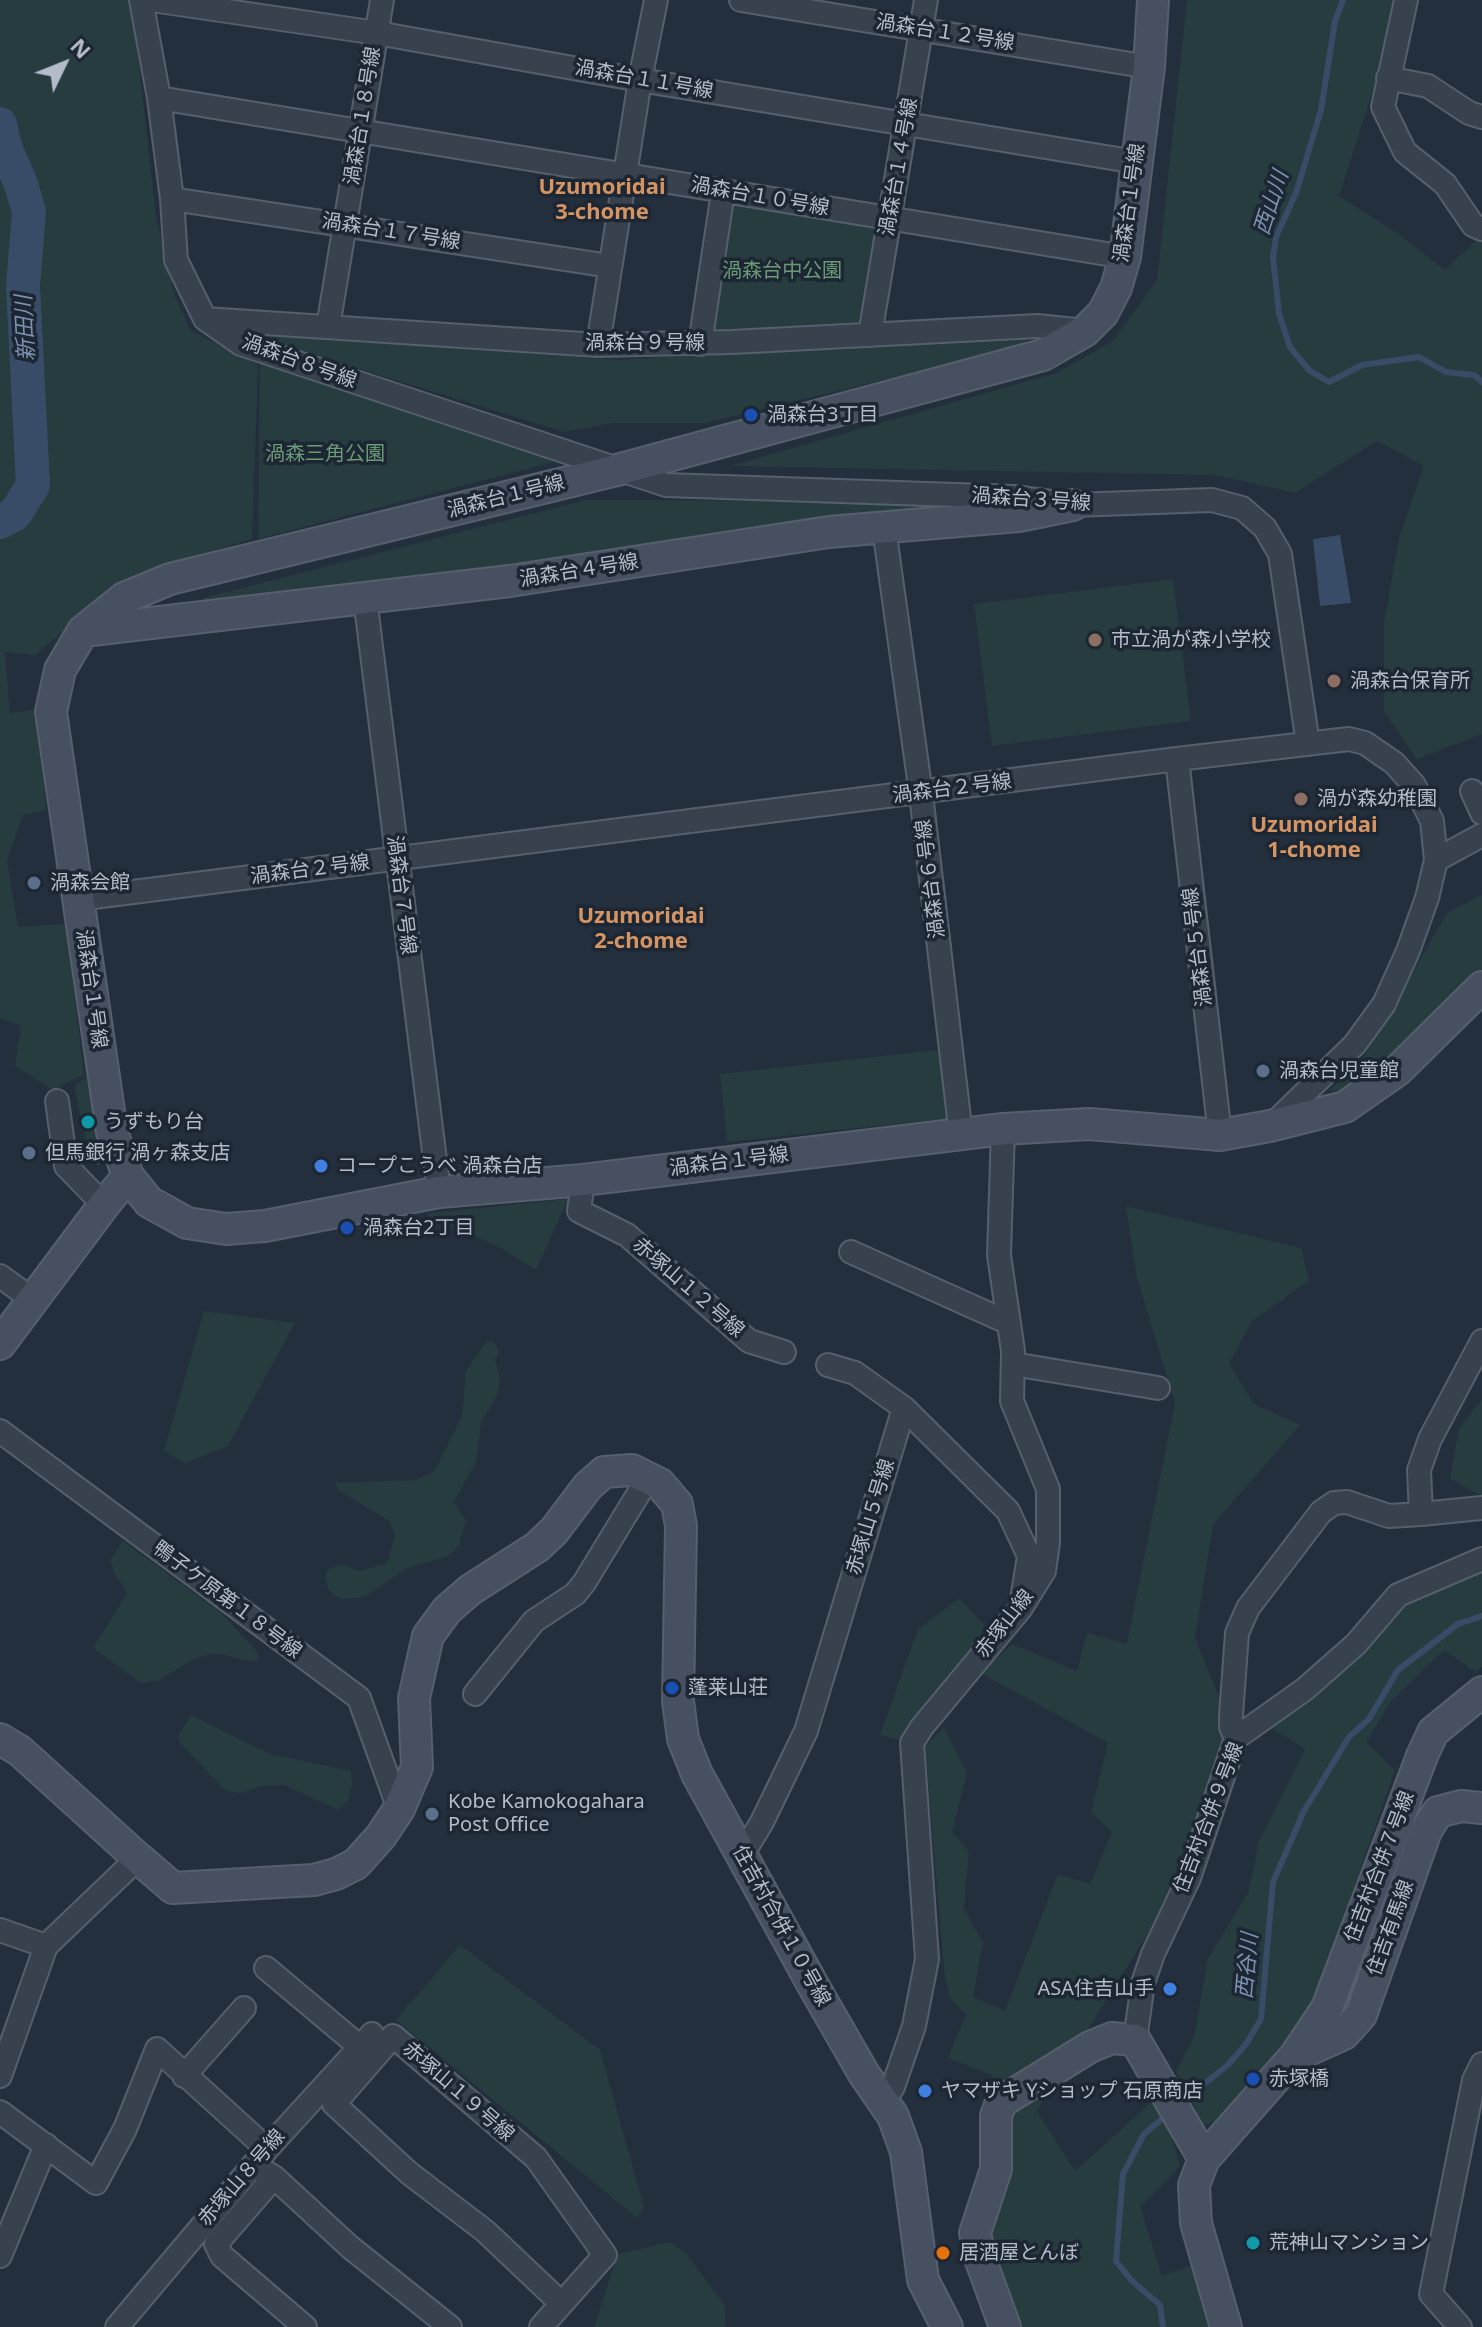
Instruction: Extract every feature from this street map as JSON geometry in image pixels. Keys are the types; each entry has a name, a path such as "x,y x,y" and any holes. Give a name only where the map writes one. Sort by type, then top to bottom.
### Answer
{"street":[{"name":"渦森台８号線","path":"141,0 159,98 176,260 205,319 241,344 617,470"},
{"name":"渦森台１１号線","path":"152,0 377,33 1136,162"},
{"name":"渦森台１８号線","path":"328,327 382,0"},
{"path":"598,345 640,80 656,0"},
{"name":"渦森台１２号線","path":"741,0 1149,67"},
{"name":"渦森台１４号線","path":"870,335 926,0"},
{"name":"渦森台１号線","path":"1153,0 1149,67 1125,257 1116,288 1103,313 1085,331 1043,355 617,470 170,579 124,598 83,631 60,670 51,712 112,1132 128,1176 149,1202 187,1223 226,1229 265,1226 439,1192 583,1180 1003,1129 1089,1124 1220,1135 1345,1107 1398,1070 1480,995"},
{"path":"1406,0 1383,107 1405,152 1445,184 1473,225 1482,229"},
{"path":"1388,78 1428,86 1469,113 1482,117"},
{"name":"渦森台１０号線","path":"159,98 1125,257"},
{"path":"700,344 723,192"},
{"name":"渦森台１７号線","path":"172,199 610,266"},
{"name":"渦森台９号線","path":"205,319 598,345 700,344 1037,326 1085,331"},
{"name":"渦森台３号線","path":"617,470 666,485 1014,497 1073,505 1212,500 1242,508 1265,528 1280,554 1308,744"},
{"name":"渦森台４号線","path":"83,631 510,581 829,532 1019,516 1073,505"},
{"name":"渦森台６号線","path":"884,528 921,794 961,1135"},
{"name":"渦森台７号線","path":"365,598 439,1192"},
{"name":"渦森台２号線","path":"78,899 1349,739 1365,743 1394,763 1414,785 1432,821 1436,860 1427,898 1408,951 1384,1004 1355,1044 1270,1126"},
{"name":"渦森台５号線","path":"1177,759 1220,1135"},
{"path":"1436,860 1482,835"},
{"path":"57,1101 66,1166 104,1205"},
{"name":"赤塚山線","path":"884,2100 893,2087 914,2026 927,1959 912,1743 1021,1608 1044,1571 1048,1543 1048,1489 1012,1401 1013,1364 999,1255 1003,1129"},
{"path":"0,1344 128,1176"},
{"name":"赤塚山１２号線","path":"583,1180 579,1211 627,1235 749,1341 784,1352"},
{"path":"851,1252 1009,1323"},
{"path":"0,1276 33,1300"},
{"path":"1421,1514 1419,1470 1430,1439 1482,1341"},
{"path":"1013,1364 1158,1388"},
{"path":"828,1365 855,1373 904,1408 1008,1511 1029,1556 1021,1608"},
{"name":"赤塚山５号線","path":"742,1855 762,1822 806,1731 904,1408"},
{"name":"鴨子ケ原第１８号線","path":"0,1431 359,1698 399,1809"},
{"path":"0,1739 20,1751 173,1888 314,1880 336,1874 356,1864 381,1836 399,1809 417,1767 414,1698 428,1636 447,1610 470,1590 537,1547 554,1531 588,1486 604,1472 632,1470 648,1478 578,1591 534,1621 475,1694"},
{"name":"住吉村合併１０号線","path":"648,1478 660,1484 677,1504 681,1526 678,1701 683,1739 697,1774 857,2062 893,2116 906,2152 923,2280 947,2327"},
{"path":"1236,1738 1231,1727 1231,1716 1237,1633 1248,1608 1321,1512 1334,1503 1347,1502 1389,1516 1482,1508"},
{"name":"住吉村合併９号線","path":"1135,2040 1143,1983 1153,1954 1189,1878 1236,1738 1305,1689 1356,1644 1398,1595 1482,1559"},
{"name":"住吉村合併７号線","path":"1197,2148 1295,2056 1327,2008 1433,1732 1482,1692"},
{"name":"住吉有馬線","path":"1295,2056 1344,2034 1361,2015 1426,1831 1438,1812 1461,1806 1482,1808"},
{"path":"0,2076 46,1946 138,1858"},
{"path":"0,1930 46,1946"},
{"name":"赤塚山８号線","path":"117,2327 260,2157 366,2040 266,1968"},
{"path":"184,2076 244,2008"},
{"name":"赤塚山１９号線","path":"541,2327 605,2255 536,2158 393,2036 334,2104 409,2173 485,2231 561,2303"},
{"path":"1005,2327 981,2261 975,2233 996,2169 996,2116 1001,2102 1090,2047 1112,2038 1135,2040 1197,2148 1194,2185 1196,2223 1226,2327"},
{"path":"0,2112 96,2183 125,2129 157,2049 260,2157 274,2177 350,2247 450,2327"},
{"path":"1460,2327 1431,2294 1474,2080 1482,2064"},
{"path":"0,2256 46,2145"},
{"path":"274,2177 216,2244 222,2256 305,2327"}],"green space":[{"path":"0,0 132,0 156,217 174,294 191,331 258,365 252,539 133,575 35,655 5,652 10,713 39,709 46,810 23,815 7,860 18,927 66,924 84,1075 63,1084 56,1092 15,1066 21,1026 0,1018"},
{"path":"1187,0 1402,0 1339,196 1399,234 1445,270 1482,235 1482,734 1417,759 1384,711 1384,624 1399,537 1424,466 1377,441 1295,493 1216,475 730,466 1056,373 1113,341 1157,280"},
{"name":"渦森台中公園","path":"730,200 880,225 863,328 710,335"},
{"path":"1031,333 1023,346 705,423 613,423 564,432 272,342 267,334 618,360"},
{"name":"渦森三角公園","path":"260,362 558,461 258,539"},
{"path":"586,500 1008,503 913,510 657,552 211,607 203,598"},
{"path":"1173,579 1191,721 992,746 974,604"},
{"path":"1482,895 1482,976 1378,1075 1353,1089 1329,1091 1364,1057 1447,913"},
{"path":"945,1049 953,1118 727,1142 720,1074"},
{"path":"86,1076 99,1140 99,1167 89,1155 74,1087"},
{"path":"568,1199 536,1270 497,1246 427,1216 430,1213"},
{"path":"1126,1206 1301,1248 1309,1281 1252,1321 1229,1363 1254,1404 1300,1425 1213,1525 1195,1638 1226,1714 1225,1737 1180,1882 1037,2111 1075,2171 1154,2100 1172,2137 1180,2166 1140,2206 1162,2276 1191,2265 1200,2275 1213,2327 1018,2327 989,2242 992,2075 948,2058 966,2015 949,1997 944,1968 925,1747 944,1727 967,1773 952,1832 969,1851 964,1908 983,1943 973,1997 1005,2011 1058,1874 1090,1884 1112,1832 1091,1812 1108,1743 981,1673 1012,1644 1077,1671 1087,1633 1127,1644 1175,1404 1136,1274"},
{"path":"204,1311 295,1323 228,1446 185,1463 164,1451"},
{"path":"487,1341 494,1342 499,1352 495,1359 500,1379 498,1393 481,1423 476,1462 454,1502 466,1520 459,1546 448,1556 406,1569 365,1597 341,1599 329,1591 325,1577 327,1570 340,1564 360,1571 387,1563 395,1535 389,1521 338,1490 335,1483 415,1480 434,1472 462,1416 466,1371"},
{"path":"1482,1399 1482,1496 1450,1479 1459,1429"},
{"path":"123,1541 220,1612 257,1651 259,1658 253,1662 215,1653 194,1659 158,1681 141,1683 93,1648 127,1593 110,1560"},
{"path":"1482,1550 1482,1667 1476,1672 1444,1650 1391,1701 1366,1742 1395,1770 1317,1993 1295,2029 1218,2121 1202,2126 1188,2088 1176,2072 1194,2037 1208,1958 1249,1891 1259,1841 1305,1749 1268,1726 1355,1662 1409,1601"},
{"path":"959,1598 989,1630 921,1708 904,1741 880,1735 918,1629"},
{"path":"191,1715 270,1754 351,1771 352,1785 348,1800 339,1810 284,1785 261,1786 241,1793 226,1791 180,1743 178,1736"},
{"path":"460,1945 600,2050 644,2207 637,2218 396,2020"},
{"path":"670,2242 686,2253 725,2306 726,2327 594,2327 618,2254"}],"water":[{"path":"1340,535 1351,603 1320,606 1313,539"}],"waterway":[{"name":"西山川","path":"1343,0 1335,21 1321,110 1296,193 1276,237 1273,257 1279,314 1290,347 1310,371 1329,382 1362,365 1419,357 1446,372 1474,375 1482,382"},
{"name":"新田川","path":"0,124 5,147 29,212 23,285 33,485 15,514 0,522"},
{"name":"西谷川","path":"1180,2103 1228,2065 1261,2019 1273,1882 1304,1811 1349,1737 1369,1719 1398,1670 1458,1624 1482,1616"},
{"name":"西谷川","path":"1163,2327 1160,2305 1131,2280 1116,2261 1123,2174 1144,2134 1169,2113"}],"place":[{"name":"渦森台3丁目","path":"751,415"},
{"name":"市立渦が森小学校","path":"1095,640"},
{"name":"渦森台保育所","path":"1334,681"},
{"name":"渦が森幼稚園","path":"1301,799"},
{"name":"渦森会館","path":"34,883"},
{"name":"渦森台児童館","path":"1263,1071"},
{"name":"うずもり台","path":"88,1122"},
{"name":"但馬銀行 渦ヶ森支店","path":"29,1153"},
{"name":"コープこうべ 渦森台店","path":"321,1166"},
{"name":"渦森台2丁目","path":"347,1228"},
{"name":"蓬莱山荘","path":"672,1688"},
{"name":"Kobe Kamokogahara Post Office","path":"432,1814"},
{"name":"ASA住吉山手","path":"1170,1989"},
{"name":"赤塚橋","path":"1253,2079"},
{"name":"ヤマザキ Yショップ 石原商店","path":"925,2091"},
{"name":"荒神山マンション","path":"1253,2243"},
{"name":"居酒屋とんぼ","path":"943,2253"}],"district":[{"name":"Uzumoridai 3-chome","path":"602,200"},
{"name":"Uzumoridai 1-chome","path":"1314,838"},
{"name":"Uzumoridai 2-chome","path":"641,930"}]}
